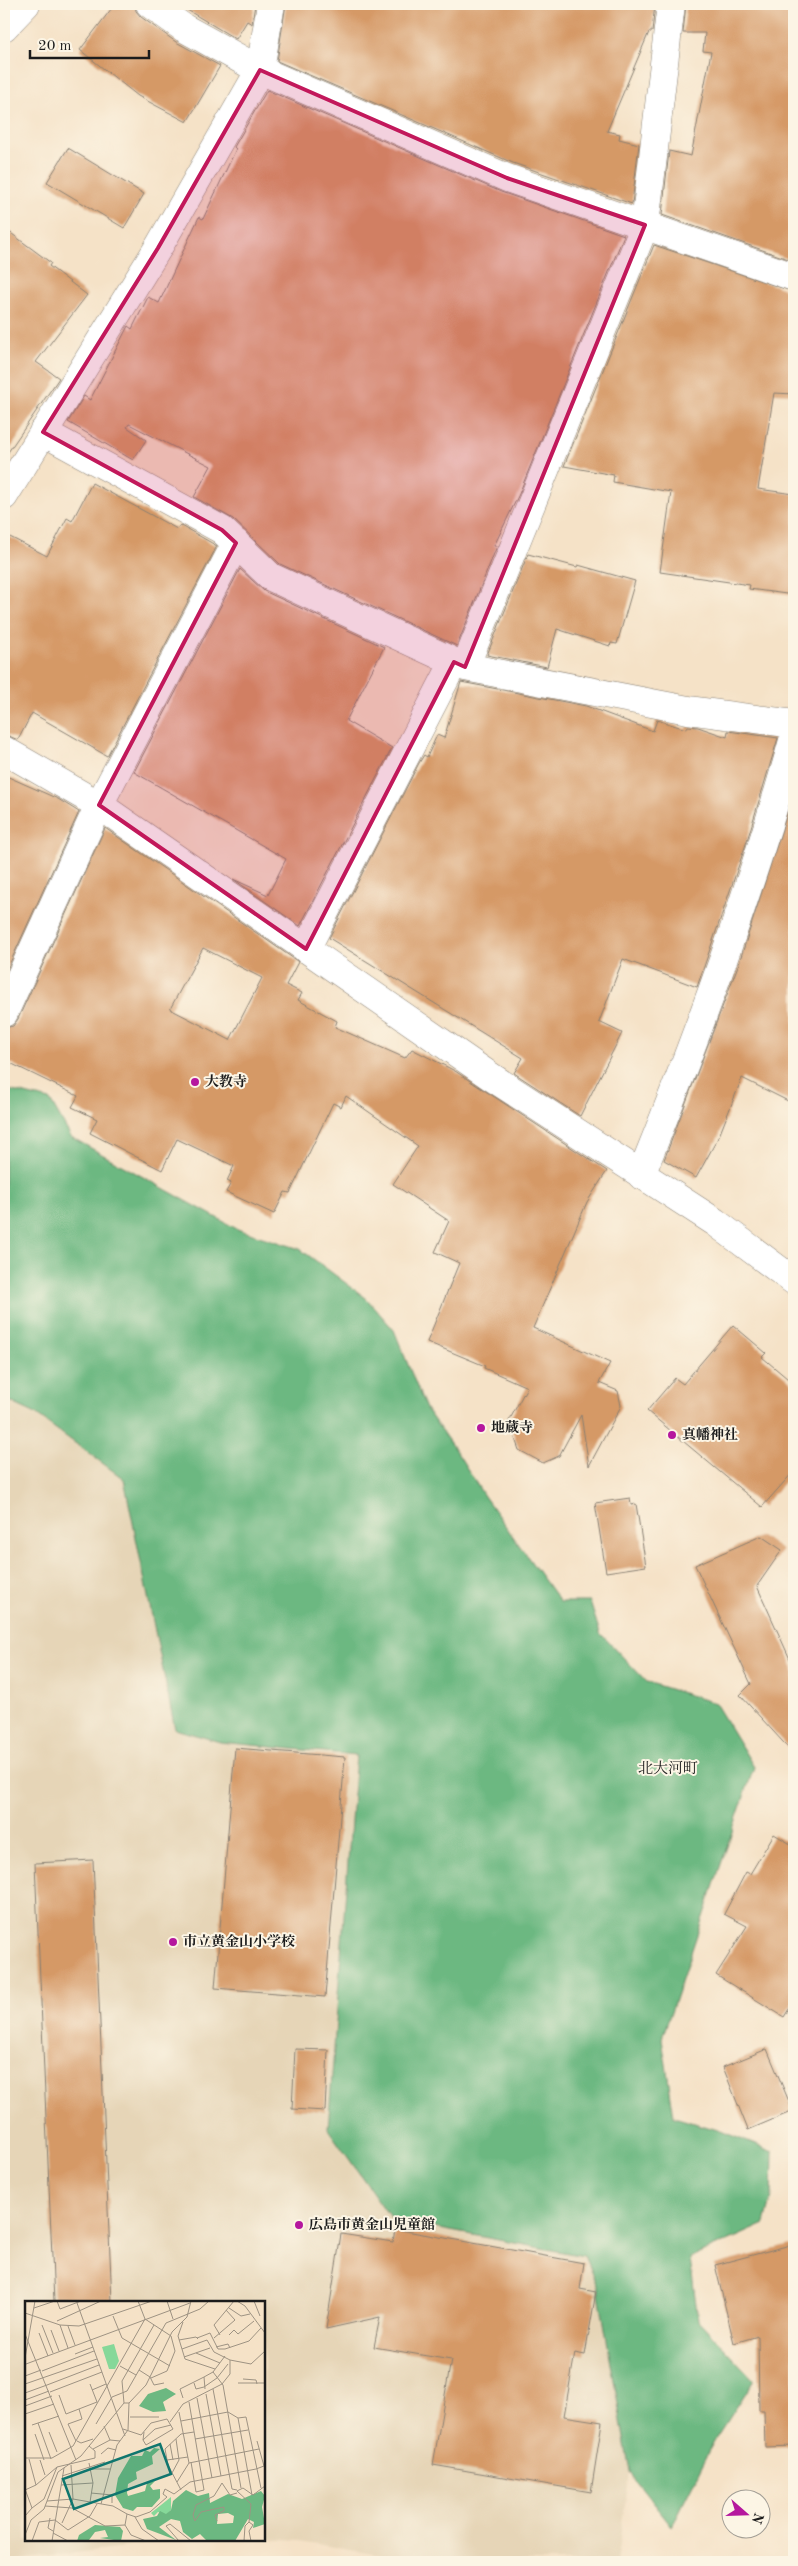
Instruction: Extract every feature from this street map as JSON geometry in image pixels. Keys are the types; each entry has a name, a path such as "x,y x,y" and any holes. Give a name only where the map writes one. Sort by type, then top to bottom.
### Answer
{"street":[{"path":"4,27 26,4"},
{"path":"150,4 184,28 260,70 507,178 794,277"},
{"path":"4,496 158,248 260,70 271,4"},
{"path":"306,949 459,664 645,225 670,4"},
{"path":"43,432 222,530 271,577 459,664 688,710 794,724"},
{"path":"4,1013 99,805 236,543"},
{"path":"642,1175 700,1031 766,838 794,737"},
{"path":"4,750 99,805 490,1076 715,1222 794,1281"}],"highlighted area":[{"path":"260,70 507,178 645,225 465,667 454,662 306,949 99,805 236,543 222,530 43,432 158,248"}],"shaded area":[{"name":"市立黄金山小学校","path":"4,1399 34,1413 124,1479 175,1729 220,1742 356,1754 328,2130 392,2220 584,2256 598,2288 630,2473 616,2562 418,2562 300,2541 265,2539 265,2301 25,2301 25,2541 171,2541 4,2562"}],"green space":[{"path":"4,1089 50,1100 71,1137 237,1229 300,1249 366,1298 394,1330 426,1409 460,1457 484,1496 560,1602 590,1602 600,1633 647,1682 715,1703 754,1767 662,2038 674,2117 718,2130 773,2152 772,2196 765,2224 690,2258 698,2320 754,2380 714,2442 672,2526 630,2473 598,2288 584,2256 392,2220 328,2129 356,1755 220,1742 175,1729 124,1479 34,1413 4,1399"}],"building":[{"path":"115,4 135,4 136,11 141,17 176,42 220,66 187,122 138,96 80,50"},
{"path":"177,4 255,4 252,24 247,21 236,39"},
{"path":"286,4 655,4 652,32 649,32 607,131 620,134 619,139 639,144 632,204 513,163 277,61"},
{"path":"686,4 794,4 794,261 662,215 669,151 691,156 711,52 703,51 705,33 683,33"},
{"path":"267,90 501,192 624,235 519,494 494,546 497,546 457,646 280,564 233,519 194,497 211,466 129,424 127,427 146,440 133,460 68,422 84,396 90,400 128,326 132,329 148,297 159,303 199,217 203,219 236,149 234,147"},
{"path":"68,148 144,194 124,228 47,182"},
{"path":"4,228 51,263 49,266 87,295 36,362 59,378 4,458"},
{"path":"654,245 794,292 794,394 774,393 758,489 794,494 794,595 749,589 750,585 660,572 671,492 613,482 614,475 564,466"},
{"path":"92,483 177,529 180,525 217,546 107,756 32,713 18,740 4,734 4,534 47,556 67,518 72,521"},
{"path":"528,554 577,567 578,565 635,581 617,644 611,643 610,646 557,629 547,667 487,655"},
{"path":"240,569 264,591 384,647 346,721 392,748 300,926 233,879 268,895 286,859 134,772"},
{"path":"461,682 586,706 653,731 657,720 686,729 688,726 698,727 727,737 728,731 778,738 746,844 697,987 623,959 599,1022 622,1033 580,1116 514,1073 523,1058 329,938 419,763 424,755 427,757 437,735 444,738"},
{"path":"4,775 58,799 79,812 4,976"},
{"path":"794,792 794,1104 742,1078 719,1136 696,1178 664,1160 739,963"},
{"path":"105,828 297,961 286,985 302,993 298,1000 337,1021 335,1027 405,1058 412,1049 455,1071 607,1171 587,1202 533,1328 610,1363 599,1383 618,1391 621,1406 589,1466 581,1415 559,1456 543,1463 519,1450 509,1421 527,1387 484,1368 485,1366 427,1342 459,1263 435,1252 449,1221 393,1184 418,1146 346,1096 341,1107 333,1103 290,1193 285,1192 274,1214 226,1192 231,1183 227,1181 234,1166 177,1139 162,1170 90,1133 97,1119 72,1107 78,1096 4,1060 4,1028 13,1026 18,1019","holes":["203,948 262,978 230,1040 170,1009"]},
{"path":"733,1325 766,1353 762,1357 794,1384 794,1471 762,1507 647,1411 675,1378 683,1384"},
{"path":"630,1498 631,1505 636,1504 646,1566 606,1572 595,1503"},
{"path":"761,1536 782,1550 757,1586 794,1668 794,1754 740,1695 751,1684 695,1565"},
{"path":"235,1748 345,1757 325,1997 215,1988"},
{"path":"774,1834 794,1846 794,2001 784,2017 716,1975 747,1926 724,1914 746,1872 750,1874"},
{"path":"93,1860 112,2301 54,2301 35,1863"},
{"path":"295,2049 328,2050 325,2111 292,2109"},
{"path":"767,2049 793,2111 748,2130 723,2067"},
{"path":"395,2229 584,2263 580,2289 596,2292 585,2355 575,2353 564,2416 602,2422 591,2492 433,2465 451,2360 374,2347 380,2317 326,2329 341,2234 393,2242"},
{"path":"794,2244 794,2446 765,2447 764,2411 759,2411 758,2336 734,2343 715,2265"}],"place":[{"name":"大教寺","path":"195,1082"},
{"name":"地蔵寺","path":"481,1428"},
{"name":"真幡神社","path":"672,1435"},
{"name":"市立黄金山小学校","path":"173,1942"},
{"name":"広島市黄金山児童館","path":"299,2225"}],"district":[{"name":"北大河町","path":"668,1769"}]}
